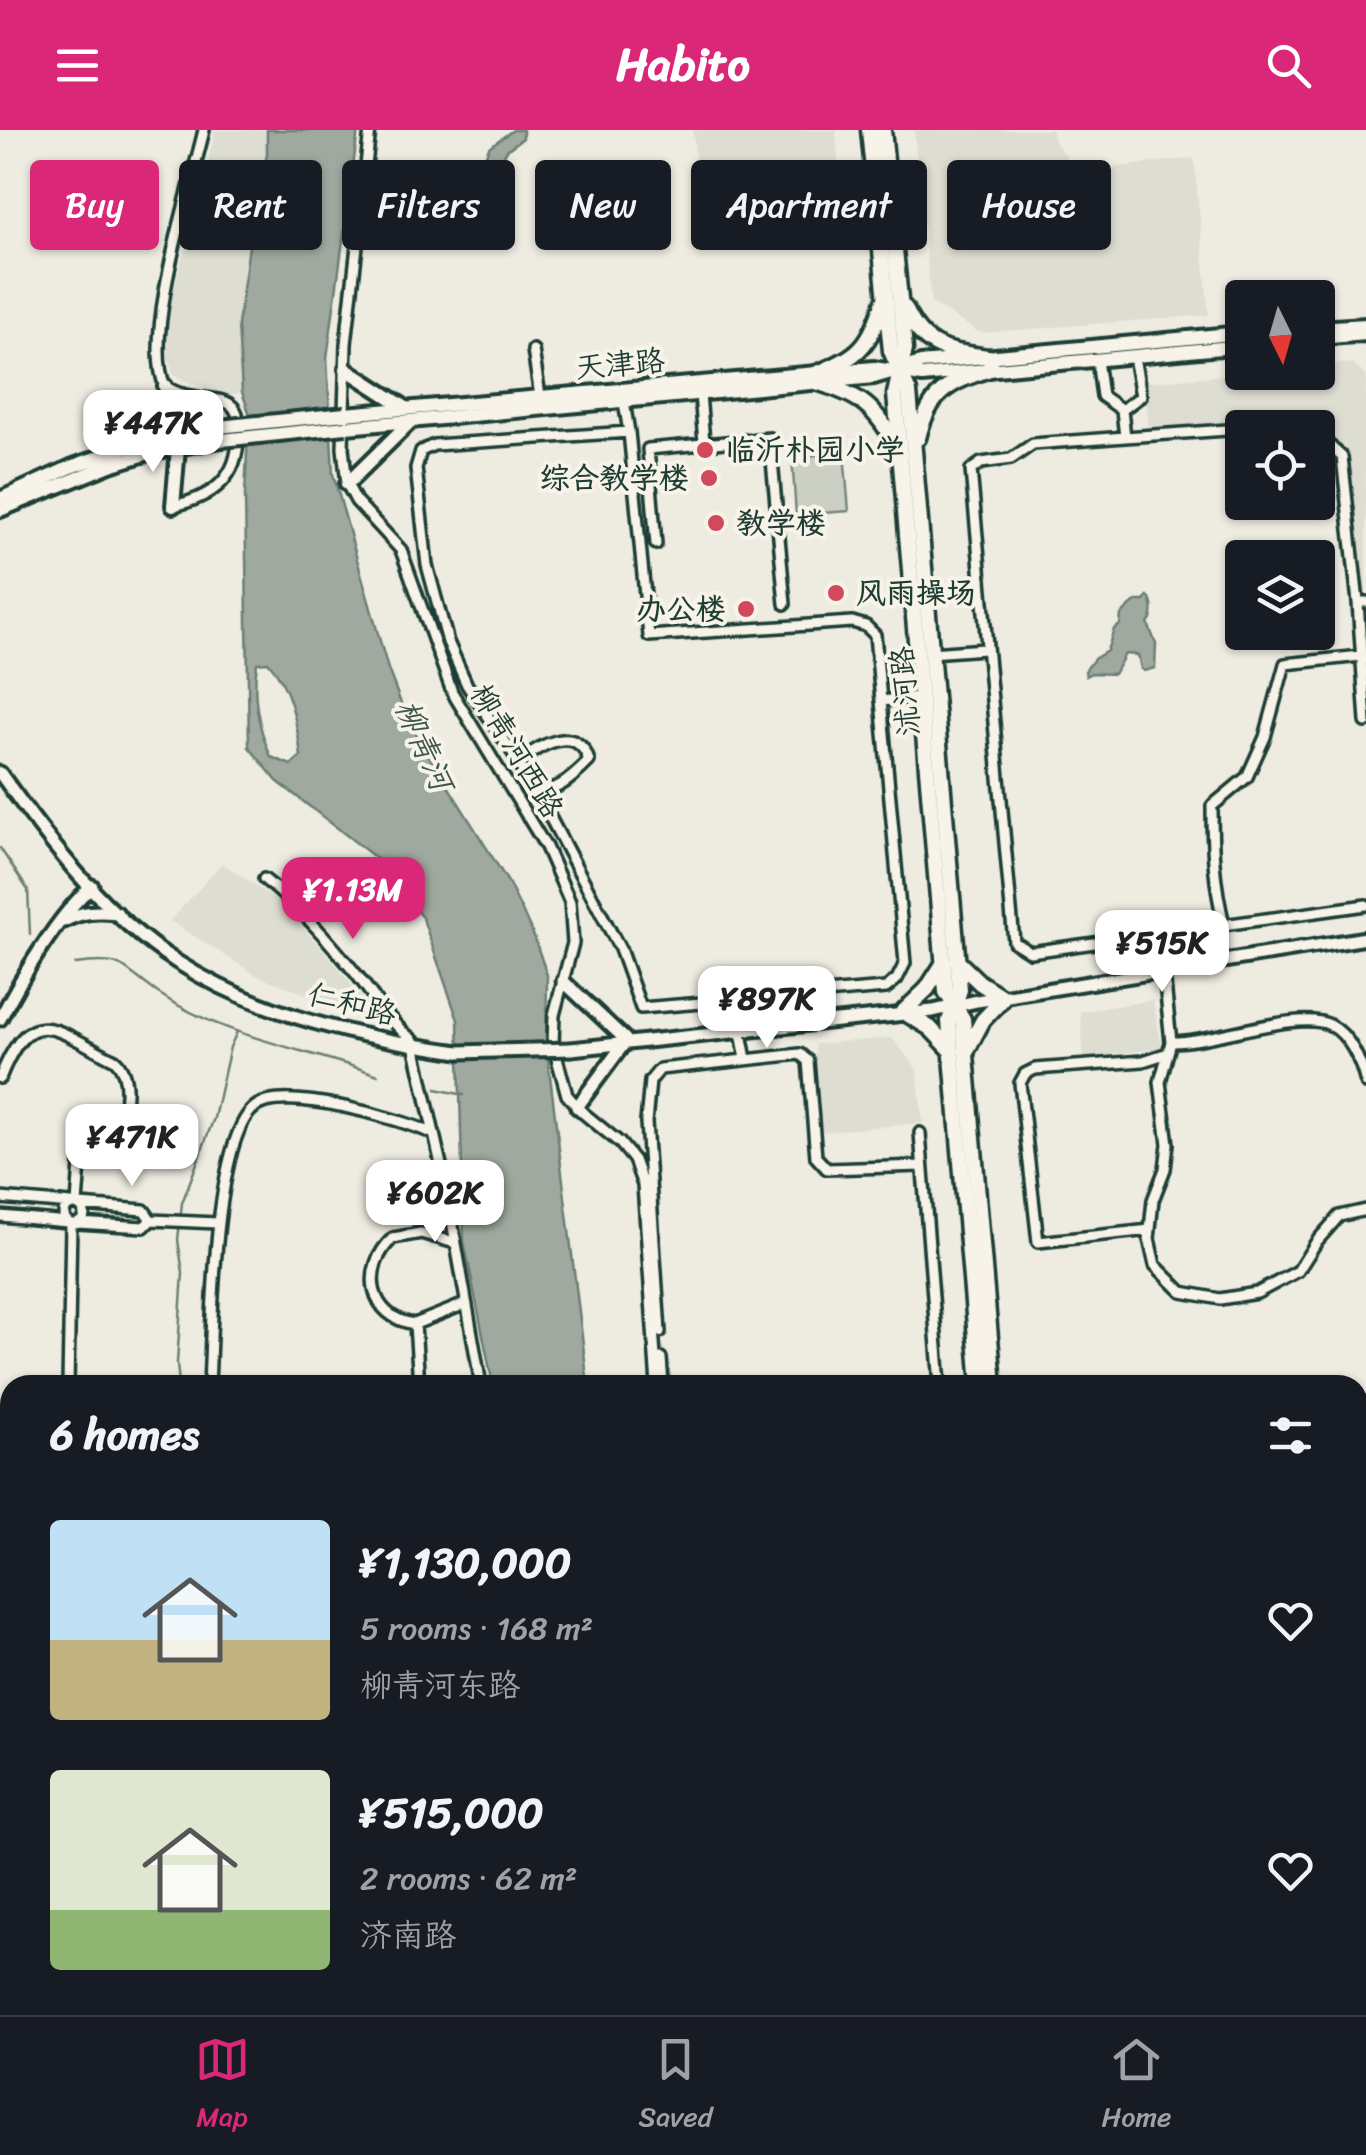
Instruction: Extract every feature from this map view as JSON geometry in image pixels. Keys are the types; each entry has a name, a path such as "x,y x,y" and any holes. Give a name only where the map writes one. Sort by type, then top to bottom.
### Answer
{"main road":[{"name":"沭河路","path":"869,130 893,294"},
{"name":"沭河路","path":"883,130 893,294 891,350 909,392 907,454 920,698 951,962"},
{"path":"893,294 928,341 946,351 991,363"},
{"path":"816,377 848,361 866,346 893,294"},
{"path":"1335,327 1366,325"},
{"path":"1335,337 1366,334"},
{"name":"天津路","path":"408,414 624,402 874,368 922,376 991,363 1225,335"},
{"name":"天津路","path":"991,363 1097,360 1225,348"},
{"path":"907,454 934,399 958,379 991,363"},
{"path":"346,369 408,414 348,484"},
{"path":"816,377 870,405 907,454"},
{"name":"天津路","path":"178,441 540,396 816,377"},
{"path":"165,386 178,441 173,506"},
{"path":"0,499 143,441 178,441"},
{"path":"0,510 178,441"},
{"name":"沭河路","path":"907,454 930,653 951,962 946,992 963,1019 959,1052 979,1375"},
{"path":"951,962 1002,998 959,1052 905,1012 951,962"},
{"name":"沭河路","path":"959,1052 993,1375"}],"street":[{"path":"173,506 202,499 232,468 238,456 238,414 225,402 190,398 165,386 159,362 160,315 204,130"},
{"path":"348,484 343,448 346,369 370,130"},
{"path":"533,350 540,396"},
{"path":"1122,410 1141,396 1134,356"},
{"path":"1097,360 1102,396 1122,410 1125,437"},
{"path":"700,394 704,442"},
{"path":"624,402 628,432 649,636 852,622 866,626 876,636 905,963 897,979 886,988 641,1008 620,949 536,791 524,780 518,762 467,685 448,642 427,565 416,468 421,451 434,445 628,432"},
{"path":"1225,429 1033,444 1011,459 981,462 970,470 1014,942 1030,952 1366,905"},
{"path":"656,544 648,448 770,438 784,604"},
{"path":"1335,450 1342,456 1362,602 1366,722"},
{"name":"柳青河西路","path":"348,484 356,502 401,550 452,692 546,847 570,902 572,943 554,1015 553,1044 567,1096 620,1143 634,1160 643,1185 659,1375"},
{"path":"930,653 985,649"},
{"path":"1224,924 1214,878 1212,806 1247,777 1265,737 1284,664 1361,656"},
{"path":"881,701 920,698"},
{"path":"518,762 532,751 563,740 576,740 584,746 589,761 572,779 550,790 536,791"},
{"name":"仁和路","path":"0,776 46,842 72,871 177,957 217,980 322,1020 413,1043"},
{"path":"510,789 524,780"},
{"path":"264,878 287,897 413,1043 479,1375"},
{"path":"0,1020 24,976 78,897 92,886"},
{"name":"仁和路","path":"92,886 174,961 215,984 364,1037 459,1049 624,1042"},
{"path":"61,923 75,914 94,910 117,912"},
{"path":"1211,926 1217,962"},
{"path":"563,981 624,1042 741,1033 955,1006 1366,940"},
{"path":"1002,998 1366,940"},
{"path":"1164,974 1169,1048 1160,1082 1168,1144 1165,1169 1153,1200 1150,1230 1156,1266 1182,1292 1220,1299 1256,1292 1298,1271 1316,1241 1339,1216 1366,1210"},
{"path":"577,1107 624,1042 905,1012"},
{"path":"1150,1230 1038,1242 1020,1083 1025,1074 1144,1061 1169,1048 1302,1019 1327,1022 1342,1032 1366,1083"},
{"path":"0,1078 12,1047 36,1028 50,1028 116,1060 122,1067 126,1076 124,1106 118,1121 108,1130 87,1137 81,1150 76,1204"},
{"path":"741,1033 746,1059"},
{"path":"659,1375 646,1122 650,1081 660,1068 800,1054 808,1061 816,1157 827,1169 922,1166"},
{"path":"210,1375 218,1223 243,1120 256,1106 277,1098 336,1105 434,1134"},
{"path":"920,1133 939,1375"},
{"path":"0,1198 144,1210 152,1220"},
{"path":"72,1223 84,1212 76,1204"},
{"path":"68,1375 72,1223 64,1212 76,1204"},
{"path":"0,1216 144,1227 152,1220 218,1223"},
{"path":"454,1243 421,1233 393,1238 377,1259 372,1275 378,1301 388,1316 415,1324 466,1304"},
{"path":"415,1324 418,1375"}],"shaded area":[{"path":"213,130 267,130 266,160 208,160"},
{"path":"267,130 358,130 354,160 342,160 342,248 327,358 333,474 388,669 408,722 508,882 547,975 546,1043 587,1375 491,1375 464,1241 458,1020 423,919 377,859 277,781 249,747 245,494 249,412 242,392 238,325 248,250 322,250 322,160 266,160","holes":["268,662 292,706 301,756 291,765 271,757 263,734 257,711 257,663"]},
{"path":"513,130 523,130 523,138 500,160 484,160 489,147"},
{"path":"693,130 836,130 838,160 696,160"},
{"path":"914,130 1052,130 1053,140 1066,160 947,160 947,250 1111,250 1111,168 1194,158 1209,315 980,333 931,303 926,250 927,160 917,160"},
{"path":"184,250 248,250 238,325 242,392 224,396 174,376 167,355 166,319"},
{"path":"1352,363 1366,376 1366,657 1347,455 1335,442 1335,410 1225,410 1225,426 1149,432 1145,382 1225,375 1225,390 1335,390 1335,364"},
{"path":"844,453 849,511 796,515 792,457"},
{"path":"1148,596 1152,610 1148,624 1156,644 1155,668 1144,671 1138,655 1125,654 1114,674 1086,676 1085,671 1094,659 1107,651 1121,615"},
{"path":"222,863 279,902 327,954 362,998 351,1011 258,976 170,921"},
{"path":"1153,1000 1162,1048 1084,1058 1080,1012"},
{"path":"892,1038 917,1069 923,1123 820,1132 815,1044"}],"waterway":[{"path":"0,848 28,890 30,934"},
{"path":"75,964 113,963 210,1021 378,1075"},
{"path":"178,1375 183,1273 178,1240 182,1203 214,1118 237,1032"},
{"path":"436,1089 464,1095"}],"place":[{"name":"临沂朴园小学","path":"705,450"},
{"name":"综合教学楼","path":"709,478"},
{"name":"教学楼","path":"716,523"},
{"name":"风雨操场","path":"836,593"},
{"name":"办公楼","path":"746,609"}],"water label":[{"name":"柳青河","path":"424,745"}]}
